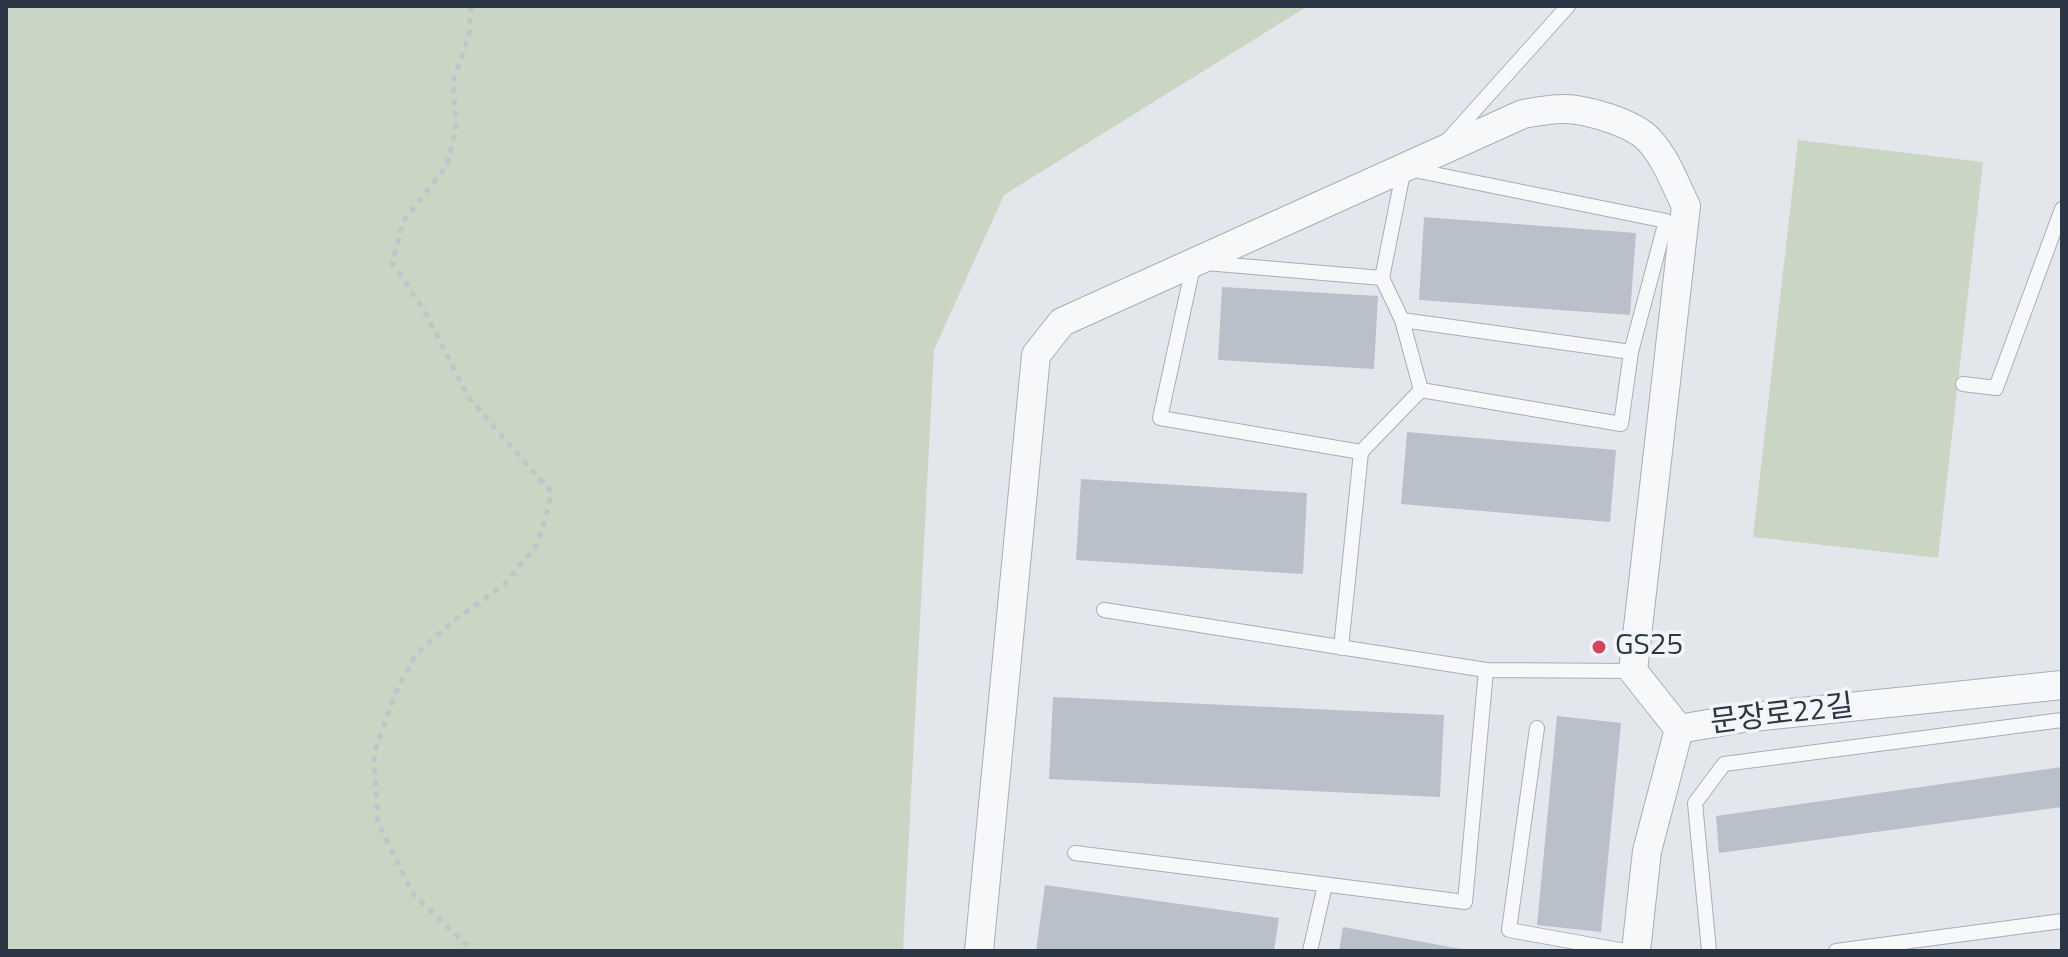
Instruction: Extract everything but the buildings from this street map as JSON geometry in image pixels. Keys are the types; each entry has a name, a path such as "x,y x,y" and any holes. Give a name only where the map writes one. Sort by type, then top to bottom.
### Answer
{"street":[{"path":"979,951 1036,355 1062,322 1523,114 1563,109 1618,121 1647,138 1667,165 1686,206 1633,671 1679,729"},
{"name":"문장로22길","path":"1636,951 1647,851 1679,729 1743,718 2062,685"}],"lane":[{"path":"1436,153 1568,6"},
{"path":"1404,168 1666,221 1631,352 1621,424 1421,390 1402,320 1382,278 1404,168"},
{"path":"1963,384 1996,388 2062,209"},
{"path":"1361,452 1160,418 1194,262 1382,278"},
{"path":"1402,320 1631,352"},
{"path":"1341,648 1361,452 1421,390"},
{"path":"1104,610 1486,670 1633,671"},
{"path":"1075,853 1465,902 1486,670"},
{"path":"1709,951 1695,803 1724,764 2062,720"},
{"path":"1537,728 1509,930 1625,951"},
{"path":"1310,951 1325,885"},
{"path":"1836,951 2062,921"}],"path":[{"path":"471,6 469,36 453,81 456,128 447,165 403,222 392,263 424,310 469,398 552,493 538,543 504,585 453,621 416,654 398,687 374,753 378,823 413,894 473,951"}],"green space":[{"path":"6,6 1308,6 1004,195 934,350 903,951 6,951"},
{"path":"1798,140 1983,162 1938,558 1753,537"}],"place":[{"name":"GS25","path":"1599,647"}]}
